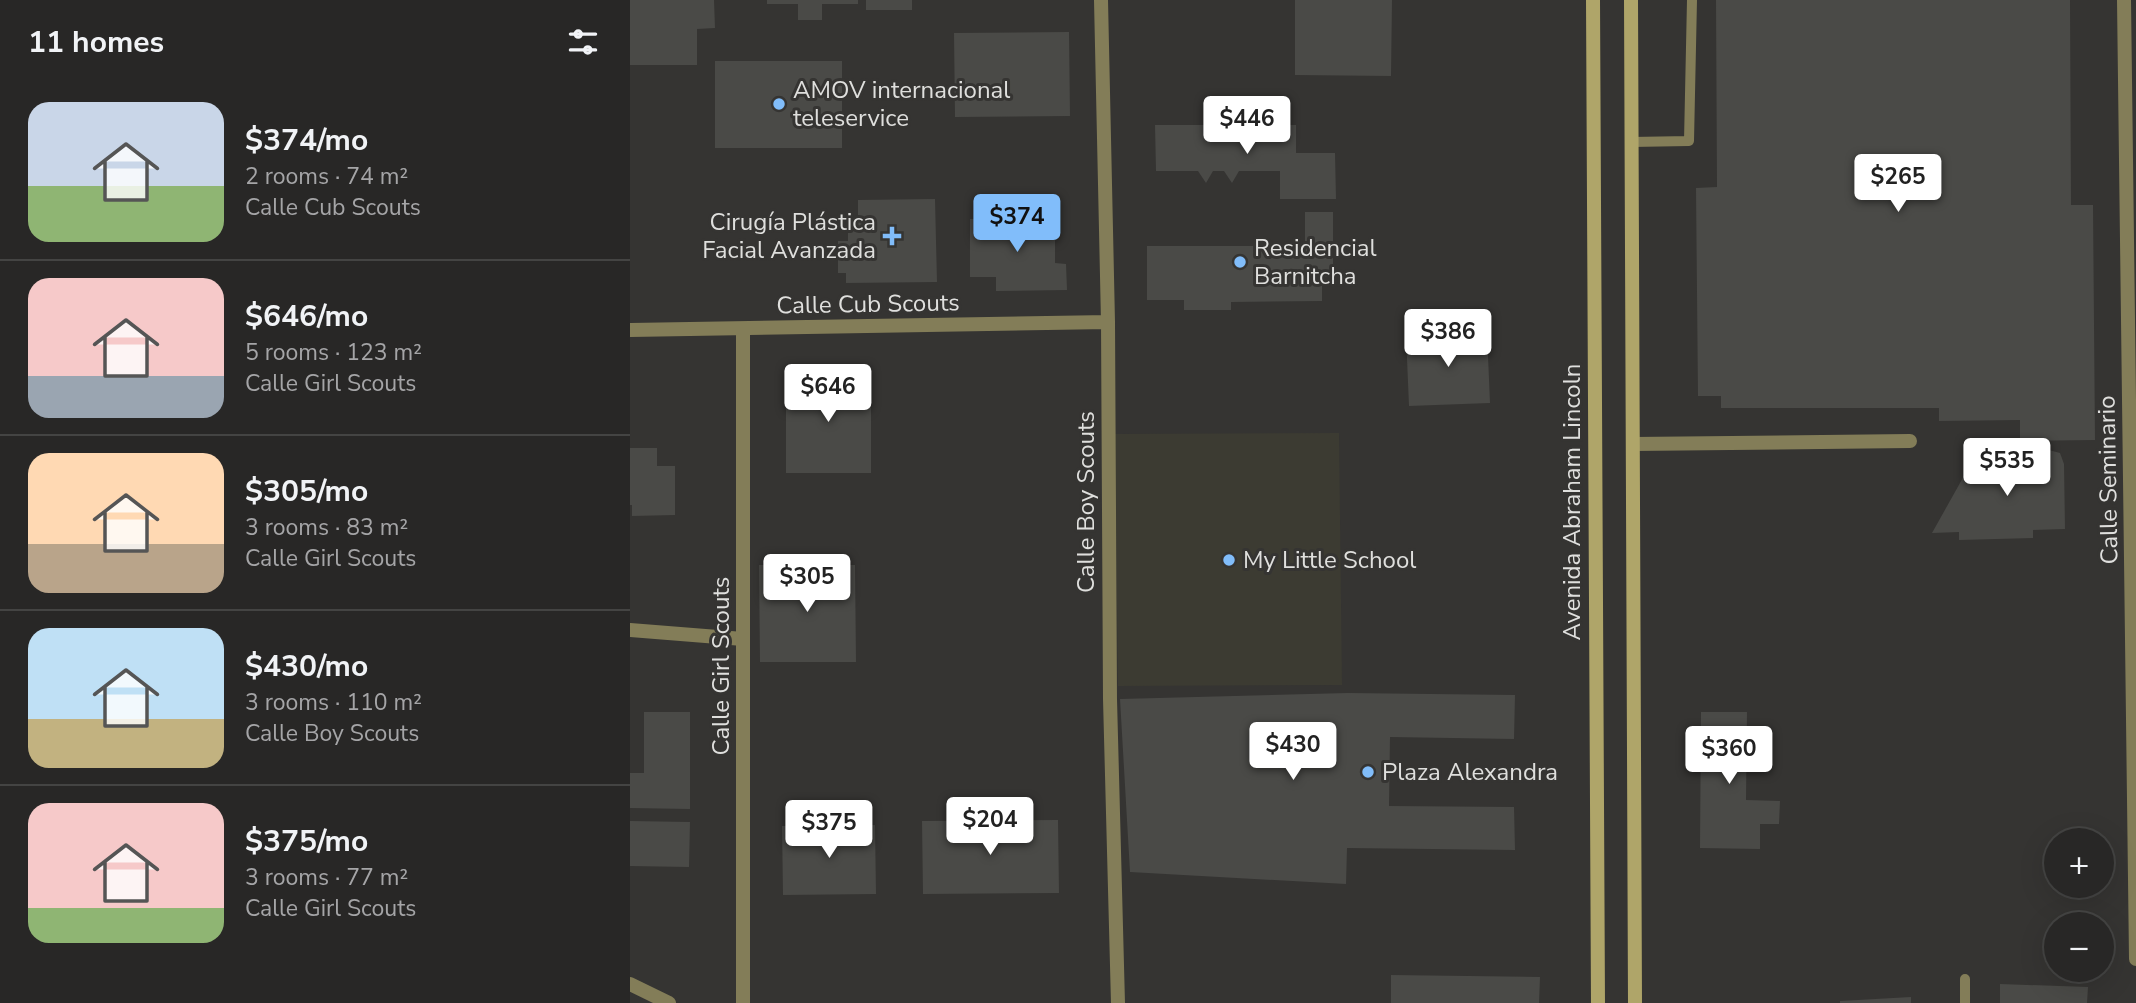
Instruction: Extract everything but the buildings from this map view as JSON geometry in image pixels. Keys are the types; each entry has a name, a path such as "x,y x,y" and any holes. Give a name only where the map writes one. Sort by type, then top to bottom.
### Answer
{"main road":[{"name":"Avenida Abraham Lincoln","path":"1593,0 1598,1003"},
{"path":"1631,0 1636,1003"}],"street":[{"name":"Calle Boy Scouts","path":"1101,0 1108,322 1110,699 1118,1003"},
{"name":"Calle Seminario","path":"2124,0 2132,347 2136,959"},
{"name":"Calle Cub Scouts","path":"630,330 1108,322"},
{"name":"Calle Girl Scouts","path":"743,330 743,1003"},
{"path":"1633,444 1909,441"},
{"path":"630,630 743,639"},
{"path":"630,984 669,1003"}],"lane":[{"path":"1631,142 1689,141 1692,0"},
{"path":"1965,979 1965,1003"}],"shaded area":[{"name":"My Little School","path":"1339,433 1342,685 1118,686 1115,434"}],"place":[{"name":"AMOV internacional teleservice","path":"779,104"},
{"name":"Cirugía Plástica Facial Avanzada","path":"892,236"},
{"name":"Residencial Barnitcha","path":"1240,262"},
{"name":"My Little School","path":"1229,560"},
{"name":"Plaza Alexandra","path":"1368,772"}]}
